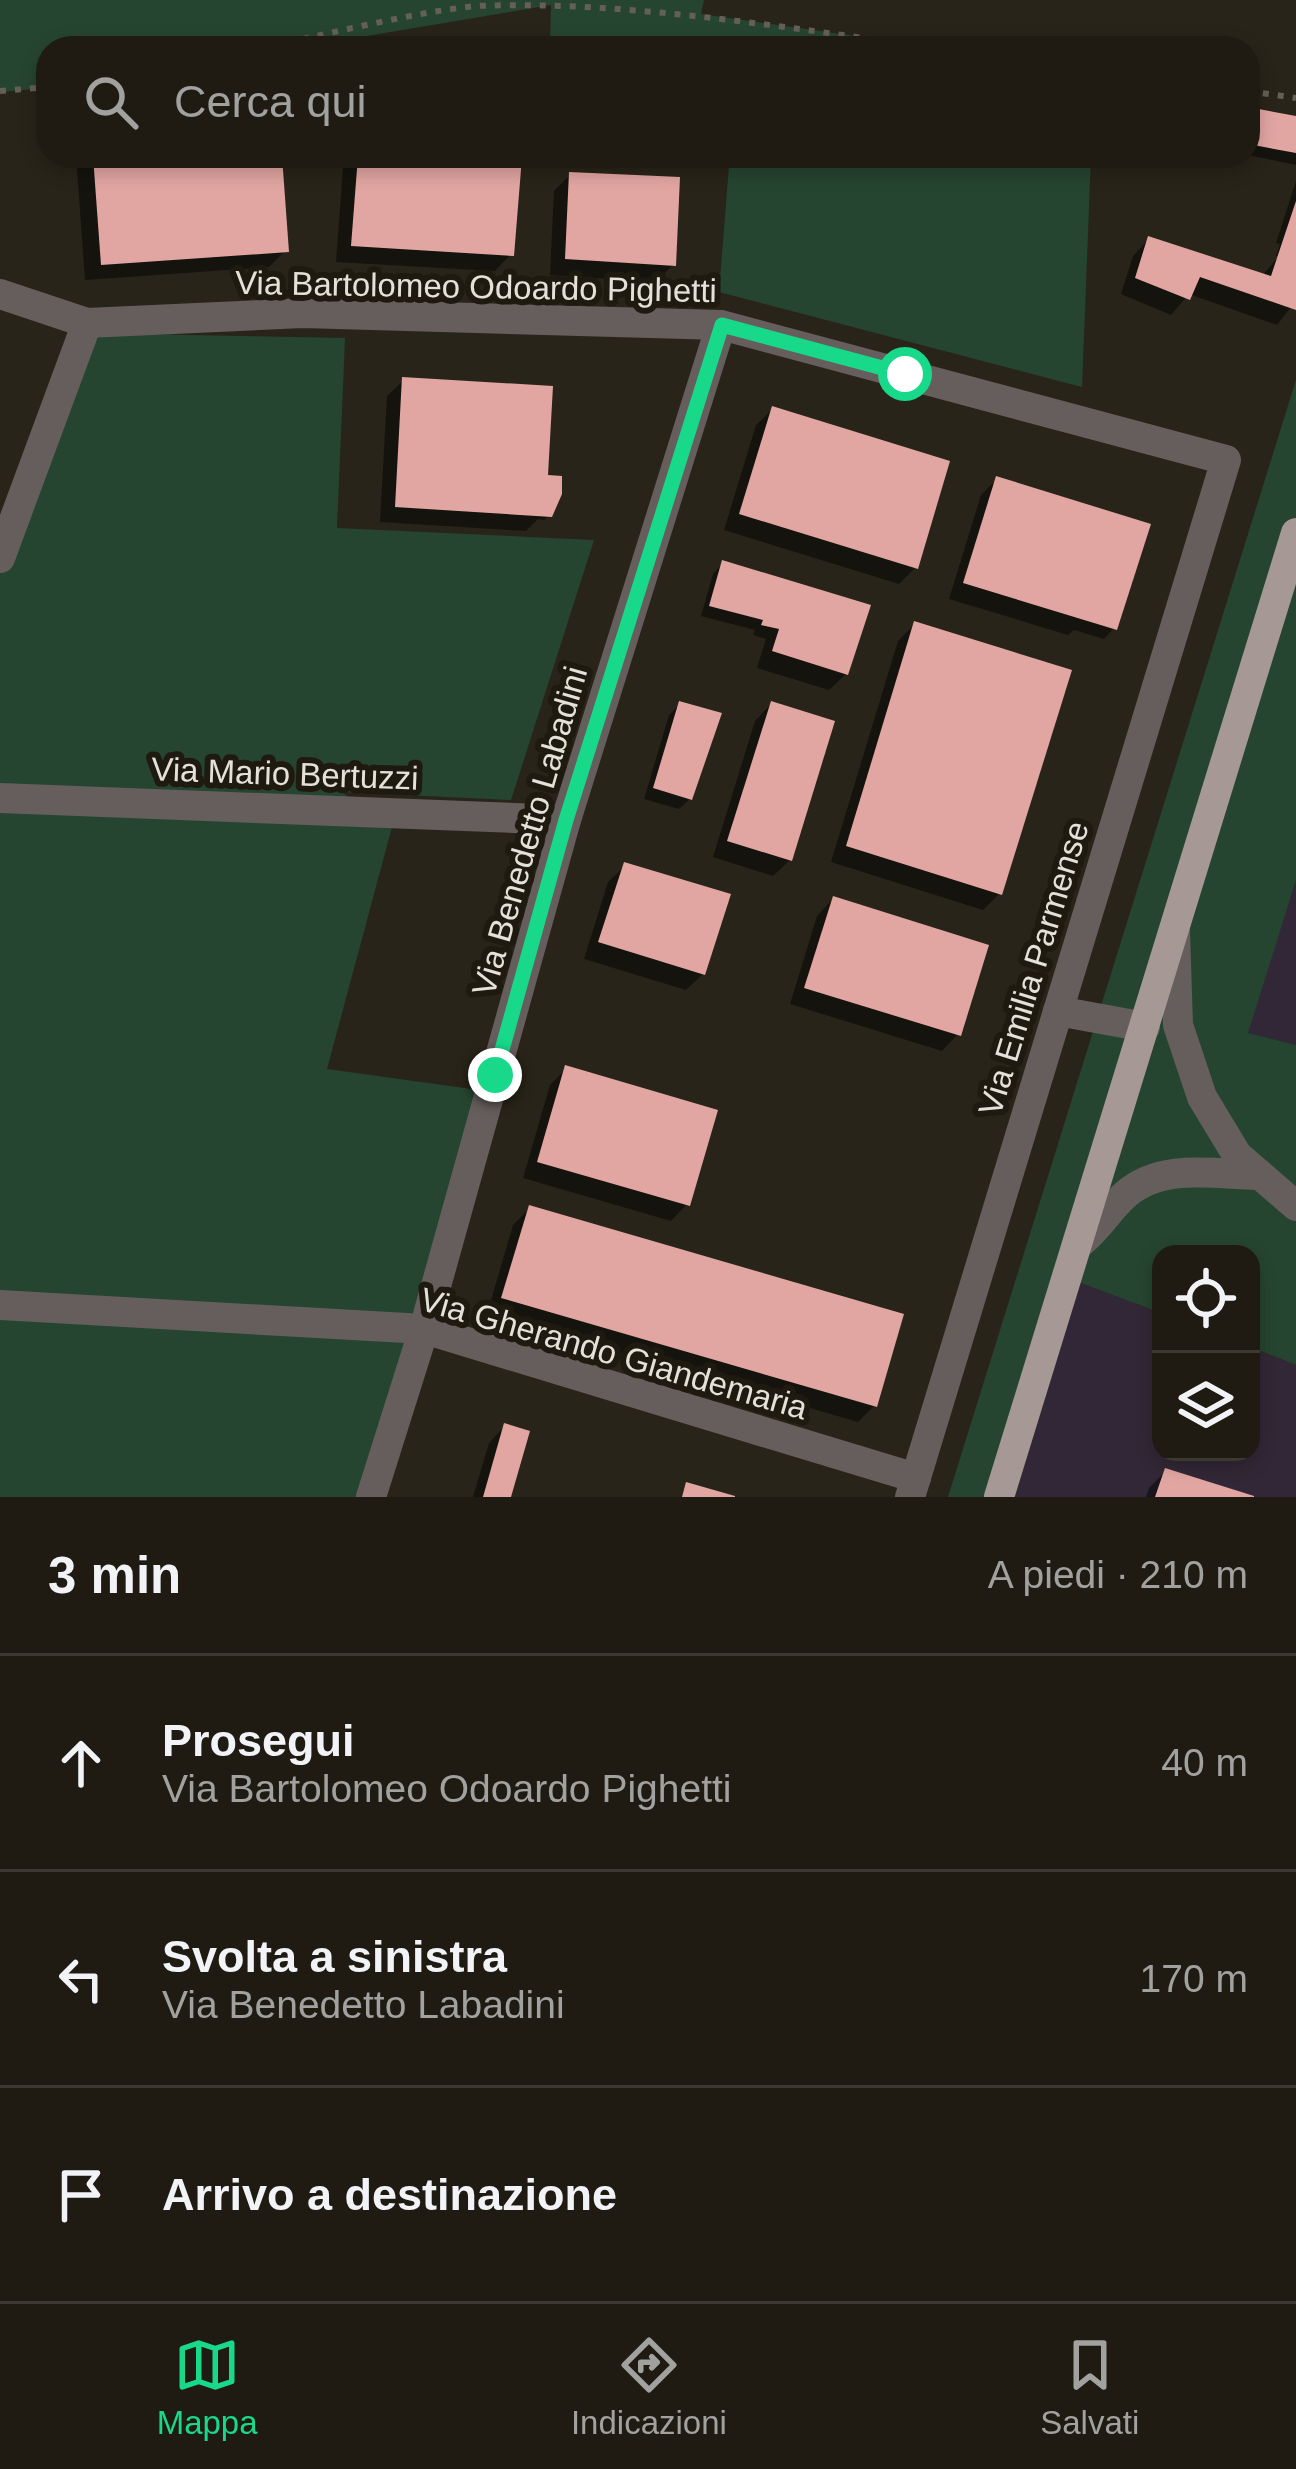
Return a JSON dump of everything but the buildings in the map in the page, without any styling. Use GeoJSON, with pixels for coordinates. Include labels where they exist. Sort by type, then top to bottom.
{"type":"FeatureCollection","features":[{"type":"Feature","properties":{"kind":"main road"},"geometry":{"type":"LineString","coordinates":[[999,1497],[1296,533]]}},
{"type":"Feature","properties":{"kind":"street","name":"Via Bartolomeo Odoardo Pighetti"},"geometry":{"type":"LineString","coordinates":[[0,294],[87,323],[303,313],[722,325],[1226,460]]}},
{"type":"Feature","properties":{"kind":"street"},"geometry":{"type":"LineString","coordinates":[[0,558],[87,323]]}},
{"type":"Feature","properties":{"kind":"street","name":"Via Benedetto Labadini"},"geometry":{"type":"LineString","coordinates":[[371,1497],[424,1329],[566,820],[722,325]]}},
{"type":"Feature","properties":{"kind":"street","name":"Via Emilia Parmense"},"geometry":{"type":"LineString","coordinates":[[913,1487],[1226,460]]}},
{"type":"Feature","properties":{"kind":"street","name":"Via Mario Bertuzzi"},"geometry":{"type":"LineString","coordinates":[[0,798],[566,820]]}},
{"type":"Feature","properties":{"kind":"street"},"geometry":{"type":"LineString","coordinates":[[1175,931],[1178,1025],[1202,1097],[1224,1137],[1257,1174],[1296,1206]]}},
{"type":"Feature","properties":{"kind":"street"},"geometry":{"type":"LineString","coordinates":[[1058,1011],[1145,1027]]}},
{"type":"Feature","properties":{"kind":"street"},"geometry":{"type":"LineString","coordinates":[[1077,1245],[1130,1190],[1158,1177],[1190,1172],[1257,1174]]}},
{"type":"Feature","properties":{"kind":"street","name":"Via Gherando Giandemaria"},"geometry":{"type":"LineString","coordinates":[[0,1305],[424,1329],[913,1487]]}},
{"type":"Feature","properties":{"kind":"path"},"geometry":{"type":"LineString","coordinates":[[321,36],[475,6],[557,6],[656,10],[846,36]]}},
{"type":"Feature","properties":{"kind":"path"},"geometry":{"type":"LineString","coordinates":[[0,91],[36,88]]}},
{"type":"Feature","properties":{"kind":"path"},"geometry":{"type":"LineString","coordinates":[[1260,93],[1296,98]]}},
{"type":"Feature","properties":{"kind":"shaded area"},"geometry":{"type":"Polygon","coordinates":[[[1296,880],[1296,1045],[1247,1033],[1296,880]]]}},
{"type":"Feature","properties":{"kind":"shaded area"},"geometry":{"type":"Polygon","coordinates":[[[1065,1277],[1152,1310],[1152,1461],[1260,1461],[1260,1351],[1296,1365],[1296,1497],[996,1497],[1065,1277]]]}},
{"type":"Feature","properties":{"kind":"green space"},"geometry":{"type":"Polygon","coordinates":[[[0,0],[704,0],[701,14],[856,36],[550,36],[551,5],[366,36],[36,36],[36,89],[0,92],[0,0]]]}},
{"type":"Feature","properties":{"kind":"green space"},"geometry":{"type":"Polygon","coordinates":[[[729,168],[1091,168],[1082,387],[719,292],[729,168]]]}},
{"type":"Feature","properties":{"kind":"green space"},"geometry":{"type":"Polygon","coordinates":[[[78,333],[345,338],[337,528],[594,540],[511,800],[342,792],[392,827],[327,1069],[493,1092],[369,1497],[0,1497],[0,560],[78,333]]]}},
{"type":"Feature","properties":{"kind":"green space"},"geometry":{"type":"Polygon","coordinates":[[[1296,380],[1296,880],[1248,1033],[1296,1045],[1296,1365],[1260,1351],[1260,1245],[1152,1245],[1152,1310],[1065,1277],[996,1497],[948,1497],[1296,380]]]}},
{"type":"Feature","properties":{"kind":"route"},"geometry":{"type":"LineString","coordinates":[[495,1075],[566,820],[722,325],[905,374]]}}]}
